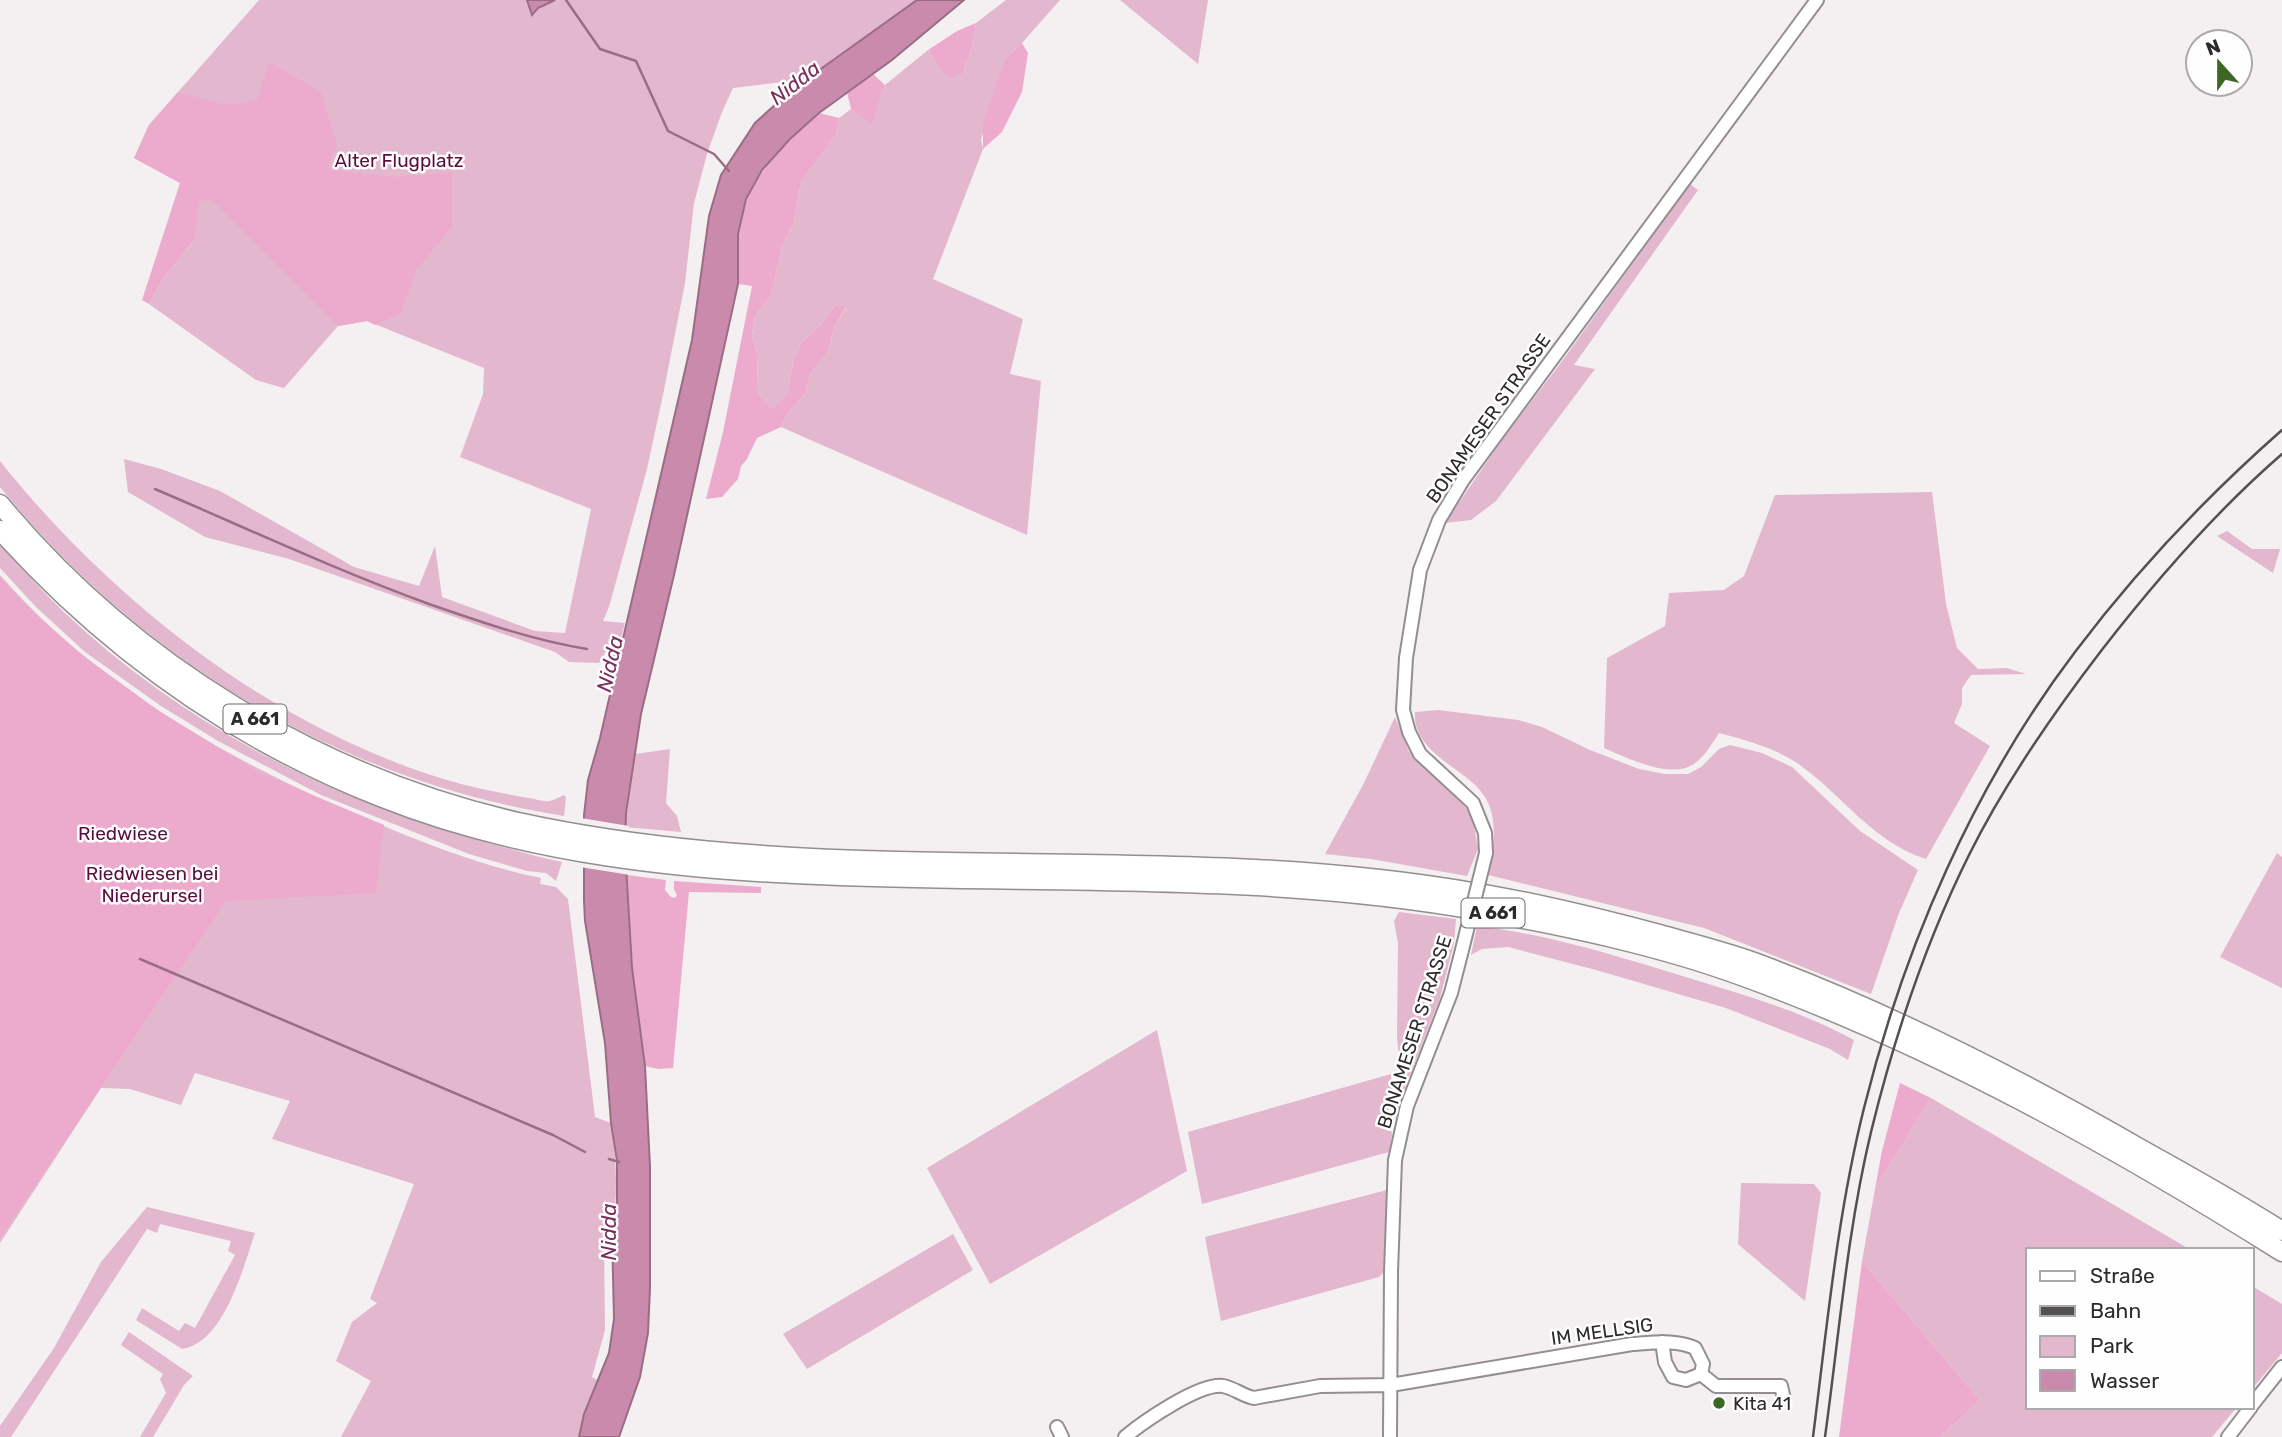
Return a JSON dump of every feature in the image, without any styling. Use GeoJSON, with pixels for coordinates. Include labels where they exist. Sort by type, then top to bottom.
{"type":"FeatureCollection","features":[{"type":"Feature","properties":{"kind":"highway","name":"A 661"},"geometry":{"type":"LineString","coordinates":[[0,504],[76,585],[140,641],[195,681],[258,721],[328,757],[400,786],[568,840]]}},
{"type":"Feature","properties":{"kind":"highway","name":"A 661"},"geometry":{"type":"LineString","coordinates":[[0,530],[64,597],[129,653],[174,687],[249,734],[321,772],[391,802],[488,831],[568,840],[752,871],[836,876],[1149,881],[1267,886],[1374,895],[1568,929],[1744,977],[1935,1058],[2109,1150],[2282,1252]]}},
{"type":"Feature","properties":{"kind":"highway","name":"A 661"},"geometry":{"type":"LineString","coordinates":[[632,851],[695,849],[841,859],[1158,864],[1272,869],[1439,886],[1585,916],[1749,960],[1925,1034],[2086,1118],[2282,1231]]}},
{"type":"Feature","properties":{"kind":"street","name":"BONAMESER STRASSE"},"geometry":{"type":"LineString","coordinates":[[1390,1437],[1393,1191],[1398,1142],[1413,1090],[1451,993],[1486,853],[1485,833],[1473,803],[1424,759],[1414,744],[1404,718],[1404,682],[1413,602],[1420,570],[1449,500],[1817,0]]}},
{"type":"Feature","properties":{"kind":"street","name":"IM MELLSIG"},"geometry":{"type":"LineString","coordinates":[[1125,1437],[1162,1410],[1215,1386],[1225,1386],[1245,1397],[1254,1398],[1320,1386],[1391,1385],[1592,1350],[1662,1342],[1695,1348],[1703,1364],[1701,1374]]}},
{"type":"Feature","properties":{"kind":"street"},"geometry":{"type":"LineString","coordinates":[[1662,1342],[1665,1362],[1673,1377],[1686,1380],[1701,1374],[1716,1386],[1781,1386],[1784,1399]]}},
{"type":"Feature","properties":{"kind":"street"},"geometry":{"type":"LineString","coordinates":[[2254,1402],[2282,1367]]}},
{"type":"Feature","properties":{"kind":"street"},"geometry":{"type":"LineString","coordinates":[[2228,1437],[2249,1409]]}},
{"type":"Feature","properties":{"kind":"green space","name":"Alter Flugplatz"},"geometry":{"type":"Polygon","coordinates":[[[259,0],[917,0],[806,79],[733,88],[707,154],[694,203],[685,283],[647,469],[603,621],[625,623],[619,646],[606,651],[599,663],[569,662],[555,652],[289,559],[205,537],[128,492],[124,459],[161,469],[220,491],[354,567],[419,586],[435,546],[442,597],[535,631],[565,633],[591,509],[460,457],[483,394],[484,368],[367,321],[338,326],[284,388],[256,380],[149,304],[163,279],[195,239],[180,183],[134,158],[149,125],[259,0]]]}},
{"type":"Feature","properties":{"kind":"green space"},"geometry":{"type":"Polygon","coordinates":[[[1006,0],[1060,0],[1006,57],[981,140],[983,149],[933,279],[1023,319],[1010,374],[1041,381],[1027,535],[781,427],[786,416],[805,394],[811,372],[827,354],[835,326],[846,308],[836,304],[821,325],[801,342],[793,362],[787,393],[773,411],[759,395],[758,357],[752,335],[755,316],[771,296],[782,247],[794,221],[801,182],[836,135],[839,118],[851,109],[872,123],[885,85],[928,50],[940,69],[963,73],[976,23],[1006,0]]]}},
{"type":"Feature","properties":{"kind":"green space"},"geometry":{"type":"Polygon","coordinates":[[[1120,0],[1208,0],[1198,64],[1120,0]]]}},
{"type":"Feature","properties":{"kind":"green space"},"geometry":{"type":"Polygon","coordinates":[[[976,23],[963,73],[951,78],[940,69],[928,50],[957,31],[976,23]]]}},
{"type":"Feature","properties":{"kind":"green space"},"geometry":{"type":"Polygon","coordinates":[[[1022,43],[1028,53],[1022,92],[1002,132],[983,149],[983,123],[1006,57],[1022,43]]]}},
{"type":"Feature","properties":{"kind":"green space"},"geometry":{"type":"Polygon","coordinates":[[[269,62],[321,92],[337,144],[328,170],[394,177],[452,172],[452,227],[417,269],[401,313],[375,325],[367,321],[338,326],[212,200],[199,201],[195,239],[163,279],[149,304],[142,300],[180,183],[134,158],[149,125],[178,92],[226,105],[257,100],[269,62]]]}},
{"type":"Feature","properties":{"kind":"green space"},"geometry":{"type":"Polygon","coordinates":[[[873,74],[885,85],[872,124],[851,109],[847,92],[873,74]]]}},
{"type":"Feature","properties":{"kind":"green space"},"geometry":{"type":"Polygon","coordinates":[[[819,113],[839,118],[836,135],[801,182],[794,221],[782,247],[771,296],[755,316],[752,335],[758,357],[759,395],[773,410],[787,393],[793,362],[801,342],[821,325],[836,304],[846,307],[835,326],[827,354],[811,372],[805,394],[786,416],[781,427],[757,438],[741,466],[738,479],[722,497],[706,499],[723,432],[752,286],[738,284],[737,242],[741,217],[747,199],[766,167],[819,113]]]}},
{"type":"Feature","properties":{"kind":"green space"},"geometry":{"type":"Polygon","coordinates":[[[1690,184],[1698,190],[1574,365],[1595,369],[1496,501],[1471,520],[1445,523],[1506,434],[1690,184]]]}},
{"type":"Feature","properties":{"kind":"green space"},"geometry":{"type":"Polygon","coordinates":[[[0,461],[45,514],[95,565],[149,614],[206,658],[267,698],[330,733],[395,762],[461,784],[545,801],[552,801],[564,795],[564,816],[482,799],[402,774],[325,743],[252,704],[182,659],[117,607],[56,550],[0,487],[0,461]]]}},
{"type":"Feature","properties":{"kind":"green space"},"geometry":{"type":"Polygon","coordinates":[[[1932,492],[1946,604],[1957,648],[1978,669],[2007,668],[2026,674],[1971,675],[1962,688],[1962,704],[1954,723],[1990,746],[1926,859],[1890,842],[1800,765],[1761,746],[1719,733],[1699,760],[1690,766],[1670,770],[1646,765],[1604,748],[1607,658],[1665,626],[1669,593],[1724,590],[1744,576],[1775,495],[1932,492]]]}},
{"type":"Feature","properties":{"kind":"green space"},"geometry":{"type":"Polygon","coordinates":[[[2227,531],[2252,549],[2280,549],[2273,573],[2217,536],[2227,531]]]}},
{"type":"Feature","properties":{"kind":"green space"},"geometry":{"type":"Polygon","coordinates":[[[0,545],[57,606],[113,655],[162,693],[214,727],[324,785],[382,808],[440,829],[562,862],[556,881],[546,873],[527,871],[469,854],[321,795],[218,741],[161,706],[85,652],[36,607],[0,568],[0,545]]]}},
{"type":"Feature","properties":{"kind":"green space","name":"Riedwiesen bei Niederursel"},"geometry":{"type":"Polygon","coordinates":[[[0,575],[39,616],[81,654],[175,721],[225,750],[327,802],[399,832],[479,862],[541,878],[540,884],[556,887],[568,899],[595,1117],[611,1123],[616,1178],[612,1233],[604,1239],[605,1330],[592,1377],[597,1380],[584,1414],[579,1437],[341,1437],[371,1381],[336,1361],[352,1322],[377,1303],[370,1299],[414,1184],[272,1139],[290,1101],[195,1073],[181,1105],[130,1089],[101,1088],[0,1243],[0,575]]]}},
{"type":"Feature","properties":{"kind":"green space","name":"Riedwiese"},"geometry":{"type":"Polygon","coordinates":[[[0,577],[32,611],[82,655],[159,711],[258,772],[384,825],[376,893],[226,901],[0,1238],[0,577]]]}},
{"type":"Feature","properties":{"kind":"green space"},"geometry":{"type":"Polygon","coordinates":[[[1438,710],[1518,720],[1542,727],[1639,769],[1665,774],[1688,774],[1701,767],[1719,749],[1730,745],[1762,753],[1792,767],[1860,831],[1918,870],[1899,913],[1871,994],[1704,928],[1488,875],[1494,834],[1488,803],[1475,785],[1430,749],[1416,726],[1415,712],[1438,710]]]}},
{"type":"Feature","properties":{"kind":"green space"},"geometry":{"type":"Polygon","coordinates":[[[1395,717],[1409,751],[1429,772],[1456,791],[1473,820],[1478,849],[1467,876],[1371,859],[1325,854],[1364,783],[1395,717]]]}},
{"type":"Feature","properties":{"kind":"green space"},"geometry":{"type":"Polygon","coordinates":[[[670,749],[666,803],[677,816],[681,832],[625,827],[635,754],[670,749]]]}},
{"type":"Feature","properties":{"kind":"green space"},"geometry":{"type":"Polygon","coordinates":[[[2277,853],[2282,857],[2282,988],[2220,957],[2277,853]]]}},
{"type":"Feature","properties":{"kind":"green space"},"geometry":{"type":"Polygon","coordinates":[[[627,875],[666,880],[665,890],[675,898],[677,895],[674,881],[761,887],[761,893],[689,892],[673,1068],[645,1066],[632,968],[627,875]]]}},
{"type":"Feature","properties":{"kind":"green space"},"geometry":{"type":"Polygon","coordinates":[[[1399,912],[1456,919],[1454,943],[1440,998],[1402,1095],[1397,1036],[1398,944],[1394,921],[1399,912]]]}},
{"type":"Feature","properties":{"kind":"green space"},"geometry":{"type":"Polygon","coordinates":[[[1477,926],[1579,946],[1768,1003],[1854,1040],[1848,1060],[1830,1049],[1726,1008],[1596,970],[1508,947],[1482,949],[1471,955],[1477,926]]]}},
{"type":"Feature","properties":{"kind":"green space"},"geometry":{"type":"Polygon","coordinates":[[[1157,1030],[1187,1171],[990,1284],[927,1168],[1157,1030]]]}},
{"type":"Feature","properties":{"kind":"green space"},"geometry":{"type":"Polygon","coordinates":[[[1391,1074],[1392,1094],[1388,1113],[1392,1135],[1389,1152],[1202,1204],[1188,1132],[1391,1074]]]}},
{"type":"Feature","properties":{"kind":"green space"},"geometry":{"type":"Polygon","coordinates":[[[1900,1083],[1931,1098],[1875,1189],[1882,1151],[1900,1083]]]}},
{"type":"Feature","properties":{"kind":"green space"},"geometry":{"type":"Polygon","coordinates":[[[1931,1098],[2188,1248],[2026,1248],[2026,1409],[2235,1409],[2212,1437],[1940,1437],[1980,1400],[1862,1261],[1875,1189],[1931,1098]]]}},
{"type":"Feature","properties":{"kind":"green space"},"geometry":{"type":"Polygon","coordinates":[[[1741,1183],[1814,1184],[1821,1193],[1805,1301],[1738,1244],[1741,1183]]]}},
{"type":"Feature","properties":{"kind":"green space"},"geometry":{"type":"Polygon","coordinates":[[[1387,1190],[1387,1269],[1379,1277],[1221,1321],[1205,1237],[1387,1190]]]}},
{"type":"Feature","properties":{"kind":"green space"},"geometry":{"type":"Polygon","coordinates":[[[147,1207],[255,1233],[238,1284],[220,1319],[197,1344],[182,1349],[136,1320],[142,1308],[179,1331],[185,1323],[195,1328],[235,1255],[228,1251],[231,1241],[160,1224],[157,1233],[147,1229],[11,1437],[0,1437],[0,1426],[54,1348],[101,1262],[147,1207]]]}},
{"type":"Feature","properties":{"kind":"green space"},"geometry":{"type":"Polygon","coordinates":[[[953,1234],[973,1270],[807,1369],[783,1334],[953,1234]]]}},
{"type":"Feature","properties":{"kind":"green space"},"geometry":{"type":"Polygon","coordinates":[[[1862,1261],[1980,1400],[1940,1437],[1839,1437],[1862,1261]]]}},
{"type":"Feature","properties":{"kind":"green space"},"geometry":{"type":"Polygon","coordinates":[[[2254,1287],[2282,1304],[2282,1353],[2254,1387],[2254,1287]]]}},
{"type":"Feature","properties":{"kind":"green space"},"geometry":{"type":"Polygon","coordinates":[[[129,1332],[193,1376],[184,1385],[153,1437],[140,1437],[166,1393],[160,1379],[163,1374],[121,1345],[129,1332]]]}},
{"type":"Feature","properties":{"kind":"water"},"geometry":{"type":"Polygon","coordinates":[[[527,0],[555,0],[538,8],[532,15],[527,0]]]}},
{"type":"Feature","properties":{"kind":"water"},"geometry":{"type":"Polygon","coordinates":[[[917,0],[964,0],[892,60],[819,113],[790,139],[762,170],[746,199],[738,234],[738,284],[641,714],[626,813],[625,848],[632,968],[645,1066],[650,1167],[648,1333],[640,1377],[619,1437],[579,1437],[584,1414],[609,1353],[614,1319],[612,1233],[617,1202],[617,1161],[611,1123],[605,1043],[585,921],[584,815],[588,780],[692,340],[709,216],[721,175],[755,123],[790,91],[917,0]]]}},
{"type":"Feature","properties":{"kind":"pier"},"geometry":{"type":"Polygon","coordinates":[[[581,818],[629,826],[630,875],[580,867],[581,818]]]}},
{"type":"Feature","properties":{"kind":"waterway"},"geometry":{"type":"LineString","coordinates":[[566,0],[600,49],[636,61],[668,131],[714,154],[729,171]]}},
{"type":"Feature","properties":{"kind":"waterway"},"geometry":{"type":"LineString","coordinates":[[155,489],[325,563],[429,604],[527,636],[587,649]]}},
{"type":"Feature","properties":{"kind":"waterway","name":"Nidda"},"geometry":{"type":"LineString","coordinates":[[610,655],[620,658]]}},
{"type":"Feature","properties":{"kind":"waterway"},"geometry":{"type":"LineString","coordinates":[[140,959],[553,1135],[585,1152]]}},
{"type":"Feature","properties":{"kind":"waterway"},"geometry":{"type":"LineString","coordinates":[[609,1159],[619,1162]]}},
{"type":"Feature","properties":{"kind":"railway"},"geometry":{"type":"LineString","coordinates":[[1813,1437],[1840,1231],[1864,1108],[1880,1048],[1922,928],[1974,812],[2039,703],[2122,593],[2226,482],[2282,430]]}},
{"type":"Feature","properties":{"kind":"railway"},"geometry":{"type":"LineString","coordinates":[[1825,1437],[1850,1246],[1871,1132],[1913,990],[1954,886],[2014,774],[2101,651],[2187,548],[2282,454]]}},
{"type":"Feature","properties":{"kind":"place","name":"Kita 41"},"geometry":{"type":"Point","coordinates":[1719,1403]}}]}
